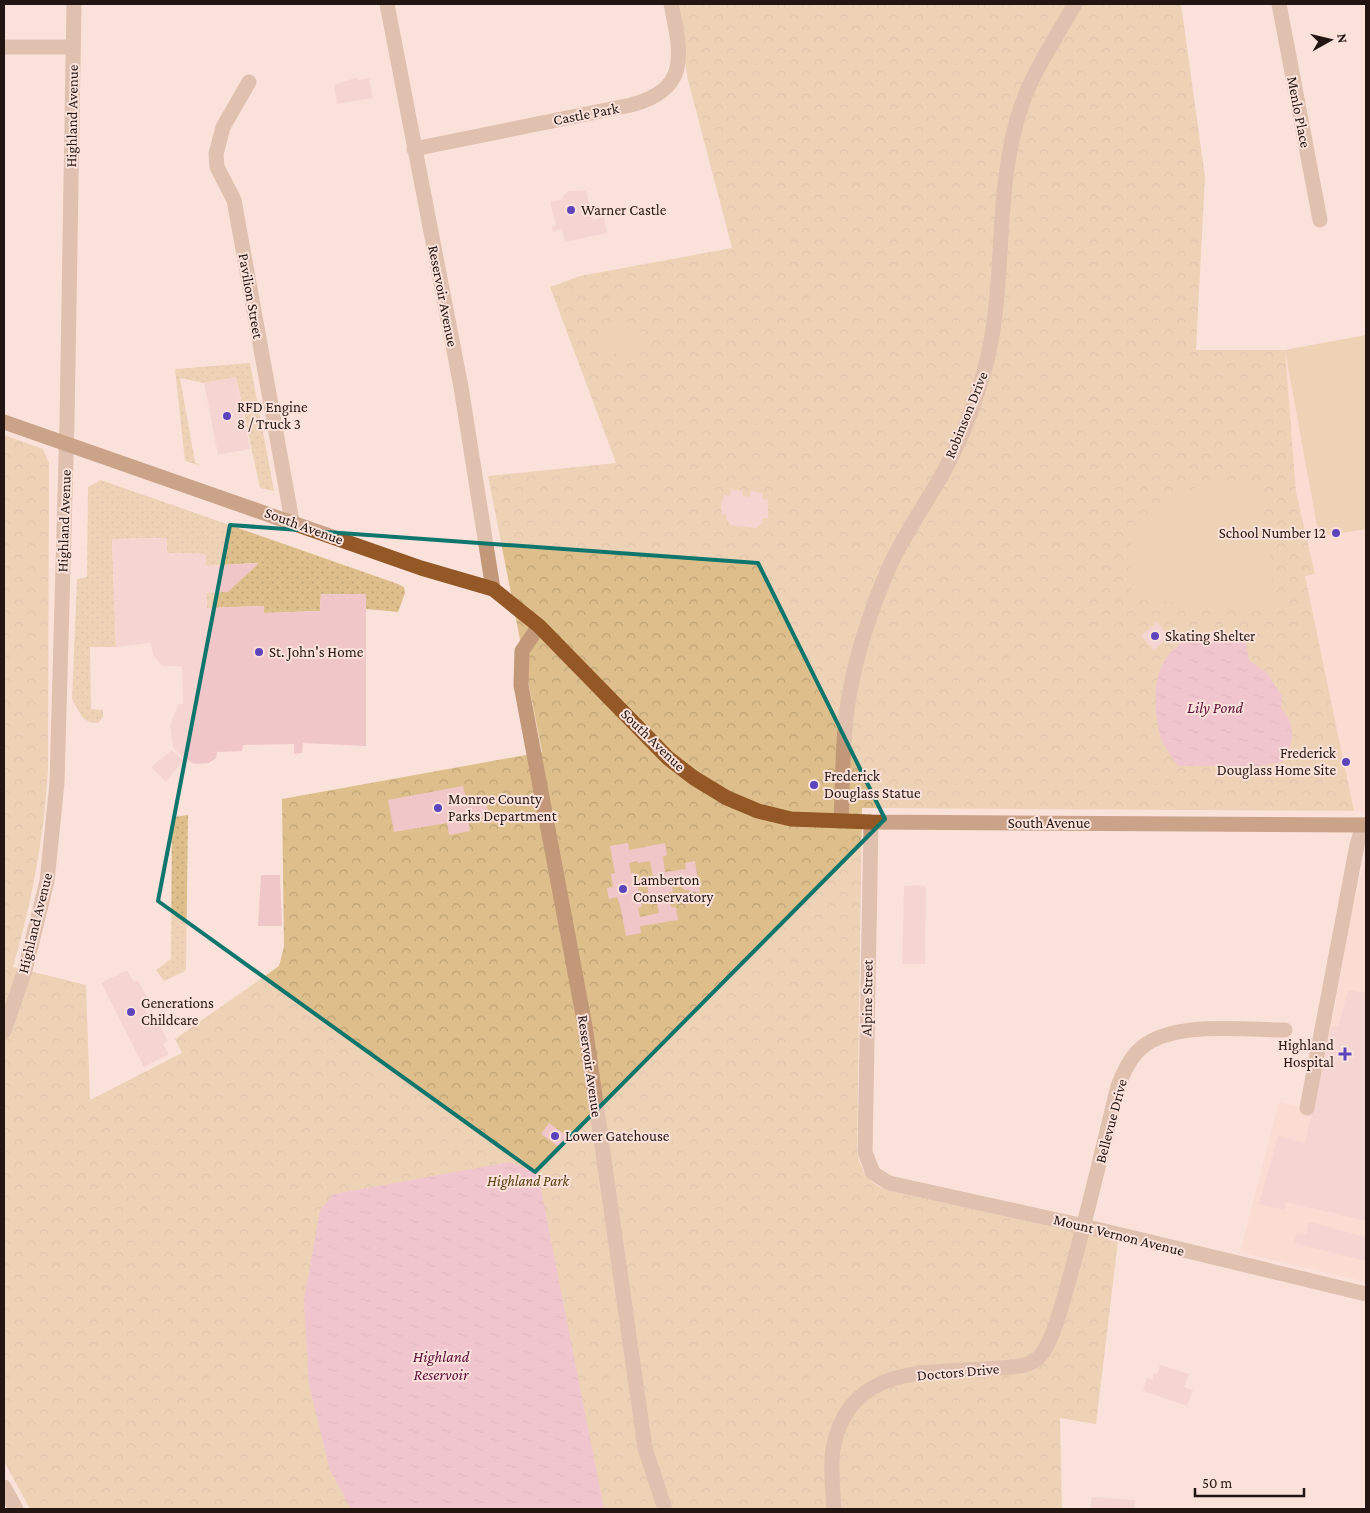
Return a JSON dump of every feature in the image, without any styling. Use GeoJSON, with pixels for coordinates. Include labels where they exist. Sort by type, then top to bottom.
{"type":"FeatureCollection","features":[{"type":"Feature","properties":{"kind":"main road","name":"South Avenue"},"geometry":{"type":"LineString","coordinates":[[4,422],[67,442],[422,568],[493,589],[539,626],[668,758],[694,778],[727,798],[758,811],[791,819],[870,822],[1365,825]]}},
{"type":"Feature","properties":{"kind":"street","name":"Highland Avenue"},"geometry":{"type":"LineString","coordinates":[[4,1031],[25,970],[47,881],[58,783],[67,442],[74,4]]}},
{"type":"Feature","properties":{"kind":"street","name":"Reservoir Avenue"},"geometry":{"type":"LineString","coordinates":[[387,4],[462,387],[493,589]]}},
{"type":"Feature","properties":{"kind":"street","name":"Castle Park"},"geometry":{"type":"LineString","coordinates":[[414,149],[631,105],[647,101],[659,95],[677,73],[680,60],[671,4]]}},
{"type":"Feature","properties":{"kind":"street","name":"Robinson Drive"},"geometry":{"type":"LineString","coordinates":[[841,821],[849,692],[866,627],[892,562],[943,472],[980,385],[993,338],[999,297],[1004,186],[1013,136],[1034,74],[1075,4]]}},
{"type":"Feature","properties":{"kind":"street","name":"Menlo Place"},"geometry":{"type":"LineString","coordinates":[[1279,4],[1320,220]]}},
{"type":"Feature","properties":{"kind":"street"},"geometry":{"type":"LineString","coordinates":[[4,47],[73,47]]}},
{"type":"Feature","properties":{"kind":"street","name":"Pavilion Street"},"geometry":{"type":"LineString","coordinates":[[249,82],[218,140],[217,167],[234,200],[292,521]]}},
{"type":"Feature","properties":{"kind":"street","name":"Reservoir Avenue"},"geometry":{"type":"LineString","coordinates":[[539,626],[522,651],[521,685],[584,1026],[645,1448],[665,1509]]}},
{"type":"Feature","properties":{"kind":"street","name":"Alpine Street"},"geometry":{"type":"LineString","coordinates":[[870,822],[865,1152],[873,1173]]}},
{"type":"Feature","properties":{"kind":"street"},"geometry":{"type":"LineString","coordinates":[[1307,1108],[1357,845],[1365,825]]}},
{"type":"Feature","properties":{"kind":"street","name":"Bellevue Drive"},"geometry":{"type":"LineString","coordinates":[[1084,1226],[1118,1086],[1126,1066],[1138,1051],[1155,1039],[1174,1032],[1196,1029],[1285,1030]]}},
{"type":"Feature","properties":{"kind":"street","name":"Mount Vernon Avenue"},"geometry":{"type":"LineString","coordinates":[[873,1173],[889,1183],[1084,1226],[1366,1294]]}},
{"type":"Feature","properties":{"kind":"street","name":"Doctors Drive"},"geometry":{"type":"LineString","coordinates":[[834,1509],[833,1449],[843,1418],[858,1399],[872,1386],[899,1377],[937,1372],[1023,1366],[1041,1356],[1062,1305],[1084,1226]]}},
{"type":"Feature","properties":{"kind":"street"},"geometry":{"type":"LineString","coordinates":[[4,1487],[16,1509]]}},
{"type":"Feature","properties":{"kind":"highlighted area"},"geometry":{"type":"Polygon","coordinates":[[[230,525],[758,563],[885,819],[535,1172],[158,901],[230,525]]]}},
{"type":"Feature","properties":{"kind":"shaded area","name":"School Number 12"},"geometry":{"type":"Polygon","coordinates":[[[1366,335],[1366,811],[1354,811],[1305,576],[1315,573],[1296,492],[1285,350],[1366,335]]]}},
{"type":"Feature","properties":{"kind":"shaded area","name":"Highland Hospital"},"geometry":{"type":"Polygon","coordinates":[[[1366,856],[1366,1282],[1240,1252],[1279,1102],[1311,1109],[1335,1006],[1349,922],[1366,856]]]}},
{"type":"Feature","properties":{"kind":"green space","name":"Highland Park"},"geometry":{"type":"Polygon","coordinates":[[[675,4],[1181,4],[1205,177],[1196,350],[1285,350],[1296,492],[1315,574],[1305,576],[1354,811],[862,808],[857,1153],[861,1166],[870,1180],[887,1190],[1118,1241],[1096,1424],[1060,1418],[1062,1509],[30,1509],[4,1461],[4,435],[43,449],[49,463],[48,770],[44,820],[36,869],[13,967],[86,985],[90,1100],[182,1053],[175,1039],[279,966],[284,947],[282,799],[542,752],[488,476],[616,463],[550,287],[580,276],[732,248],[688,80],[675,4]]]}},
{"type":"Feature","properties":{"kind":"green space"},"geometry":{"type":"Polygon","coordinates":[[[621,317],[644,335],[625,360],[602,344],[621,317]]]}},
{"type":"Feature","properties":{"kind":"green space"},"geometry":{"type":"Polygon","coordinates":[[[1366,335],[1366,529],[1319,537],[1285,350],[1366,335]]]}},
{"type":"Feature","properties":{"kind":"green space"},"geometry":{"type":"Polygon","coordinates":[[[250,363],[274,491],[260,488],[236,377],[204,383],[180,378],[195,462],[201,466],[185,461],[175,369],[250,363]]]}},
{"type":"Feature","properties":{"kind":"green space"},"geometry":{"type":"Polygon","coordinates":[[[101,480],[398,584],[404,587],[405,593],[398,612],[366,609],[366,594],[321,594],[320,611],[264,613],[263,606],[207,608],[206,593],[258,563],[206,566],[206,554],[167,553],[167,538],[112,539],[116,647],[90,647],[91,709],[103,710],[103,717],[98,723],[89,722],[82,717],[72,699],[77,579],[87,577],[88,487],[101,480]]]}},
{"type":"Feature","properties":{"kind":"green space"},"geometry":{"type":"Polygon","coordinates":[[[1207,483],[1259,483],[1275,602],[1266,612],[1132,598],[1131,541],[1161,501],[1207,483]]]}},
{"type":"Feature","properties":{"kind":"green space"},"geometry":{"type":"Polygon","coordinates":[[[188,815],[186,968],[185,971],[164,981],[156,970],[171,959],[172,817],[188,815]]]}},
{"type":"Feature","properties":{"kind":"water","name":"Lily Pond"},"geometry":{"type":"Polygon","coordinates":[[[1214,632],[1246,642],[1249,660],[1267,673],[1282,696],[1281,708],[1290,722],[1292,735],[1289,748],[1282,762],[1258,766],[1178,766],[1163,743],[1160,735],[1155,699],[1161,668],[1169,655],[1180,644],[1195,636],[1214,632]]]}},
{"type":"Feature","properties":{"kind":"water","name":"Highland Reservoir"},"geometry":{"type":"Polygon","coordinates":[[[510,1162],[538,1174],[604,1509],[351,1509],[330,1470],[309,1385],[304,1300],[320,1210],[334,1194],[510,1162]]]}},
{"type":"Feature","properties":{"kind":"building"},"geometry":{"type":"Polygon","coordinates":[[[358,77],[358,80],[369,78],[373,98],[337,104],[334,85],[358,77]]]}},
{"type":"Feature","properties":{"kind":"building","name":"Warner Castle"},"geometry":{"type":"Polygon","coordinates":[[[586,190],[593,220],[604,217],[607,233],[565,242],[562,229],[553,232],[552,227],[556,225],[550,202],[563,199],[563,196],[568,191],[586,190]]]}},
{"type":"Feature","properties":{"kind":"building","name":"RFD Engine 8 / Truck 3"},"geometry":{"type":"Polygon","coordinates":[[[236,377],[250,449],[218,455],[204,383],[236,377]]]}},
{"type":"Feature","properties":{"kind":"building"},"geometry":{"type":"Polygon","coordinates":[[[731,489],[743,491],[743,496],[750,497],[751,491],[763,493],[763,499],[768,500],[768,519],[762,518],[762,523],[756,528],[731,525],[726,519],[727,515],[722,514],[721,505],[724,495],[730,496],[731,489]]]}},
{"type":"Feature","properties":{"kind":"building","name":"St. John's Home"},"geometry":{"type":"Polygon","coordinates":[[[167,538],[167,553],[206,554],[206,566],[259,563],[228,592],[206,593],[207,608],[264,606],[264,613],[320,611],[321,594],[366,594],[366,746],[303,743],[302,753],[294,754],[294,744],[243,745],[242,751],[217,752],[216,758],[209,763],[194,764],[179,754],[173,747],[170,725],[178,705],[183,703],[182,666],[165,666],[160,664],[153,655],[151,643],[116,647],[112,539],[167,538]]]}},
{"type":"Feature","properties":{"kind":"building","name":"Skating Shelter"},"geometry":{"type":"Polygon","coordinates":[[[1157,622],[1169,636],[1154,650],[1141,636],[1157,622]]]}},
{"type":"Feature","properties":{"kind":"building"},"geometry":{"type":"Polygon","coordinates":[[[172,750],[183,761],[166,782],[151,767],[172,750]]]}},
{"type":"Feature","properties":{"kind":"building","name":"Monroe County Parks Department"},"geometry":{"type":"Polygon","coordinates":[[[463,786],[466,799],[485,796],[489,816],[468,819],[470,831],[449,835],[447,823],[394,832],[388,800],[463,786]]]}},
{"type":"Feature","properties":{"kind":"building","name":"Lamberton Conservatory"},"geometry":{"type":"Polygon","coordinates":[[[628,843],[629,850],[665,843],[667,855],[663,857],[665,872],[686,869],[685,863],[695,861],[700,893],[685,890],[675,882],[671,883],[673,892],[668,893],[671,907],[676,908],[678,920],[640,926],[641,933],[626,936],[617,897],[609,899],[607,888],[613,887],[611,874],[615,873],[610,846],[628,843]],[[638,861],[629,863],[631,873],[635,873],[642,907],[638,908],[640,917],[659,913],[656,897],[649,898],[646,878],[653,877],[650,861],[638,863],[638,861]]]}},
{"type":"Feature","properties":{"kind":"building"},"geometry":{"type":"Polygon","coordinates":[[[261,875],[280,875],[282,926],[258,926],[261,875]]]}},
{"type":"Feature","properties":{"kind":"building"},"geometry":{"type":"Polygon","coordinates":[[[918,885],[926,887],[925,964],[902,964],[904,886],[918,885]]]}},
{"type":"Feature","properties":{"kind":"building","name":"Generations Childcare"},"geometry":{"type":"Polygon","coordinates":[[[127,970],[134,982],[138,980],[147,997],[141,1000],[154,1026],[159,1023],[168,1041],[163,1044],[169,1054],[144,1067],[101,983],[127,970]]]}},
{"type":"Feature","properties":{"kind":"building","name":"Highland Hospital"},"geometry":{"type":"Polygon","coordinates":[[[1348,990],[1366,993],[1366,1221],[1286,1202],[1285,1210],[1259,1204],[1278,1136],[1305,1143],[1332,1026],[1338,1027],[1348,990]]]}},
{"type":"Feature","properties":{"kind":"building","name":"Lower Gatehouse"},"geometry":{"type":"Polygon","coordinates":[[[549,1123],[570,1138],[562,1149],[541,1134],[549,1123]]]}},
{"type":"Feature","properties":{"kind":"building"},"geometry":{"type":"Polygon","coordinates":[[[1309,1222],[1366,1237],[1366,1261],[1294,1243],[1297,1233],[1306,1234],[1309,1222]]]}},
{"type":"Feature","properties":{"kind":"building"},"geometry":{"type":"Polygon","coordinates":[[[1160,1365],[1189,1374],[1184,1387],[1193,1390],[1187,1406],[1143,1391],[1147,1378],[1152,1380],[1154,1373],[1157,1375],[1160,1365]]]}},
{"type":"Feature","properties":{"kind":"building"},"geometry":{"type":"Polygon","coordinates":[[[1092,1497],[1135,1500],[1134,1509],[1090,1509],[1092,1497]]]}},
{"type":"Feature","properties":{"kind":"place","name":"Warner Castle"},"geometry":{"type":"Point","coordinates":[571,210]}},
{"type":"Feature","properties":{"kind":"place","name":"RFD Engine 8 / Truck 3"},"geometry":{"type":"Point","coordinates":[227,416]}},
{"type":"Feature","properties":{"kind":"place","name":"School Number 12"},"geometry":{"type":"Point","coordinates":[1336,533]}},
{"type":"Feature","properties":{"kind":"place","name":"Skating Shelter"},"geometry":{"type":"Point","coordinates":[1155,636]}},
{"type":"Feature","properties":{"kind":"place","name":"St. John's Home"},"geometry":{"type":"Point","coordinates":[259,652]}},
{"type":"Feature","properties":{"kind":"place","name":"Frederick Douglass Home Site"},"geometry":{"type":"Point","coordinates":[1346,762]}},
{"type":"Feature","properties":{"kind":"place","name":"Frederick Douglass Statue"},"geometry":{"type":"Point","coordinates":[814,785]}},
{"type":"Feature","properties":{"kind":"place","name":"Monroe County Parks Department"},"geometry":{"type":"Point","coordinates":[438,808]}},
{"type":"Feature","properties":{"kind":"place","name":"Lamberton Conservatory"},"geometry":{"type":"Point","coordinates":[623,889]}},
{"type":"Feature","properties":{"kind":"place","name":"Generations Childcare"},"geometry":{"type":"Point","coordinates":[131,1012]}},
{"type":"Feature","properties":{"kind":"place","name":"Highland Hospital"},"geometry":{"type":"Point","coordinates":[1345,1054]}},
{"type":"Feature","properties":{"kind":"place","name":"Lower Gatehouse"},"geometry":{"type":"Point","coordinates":[555,1136]}}]}
